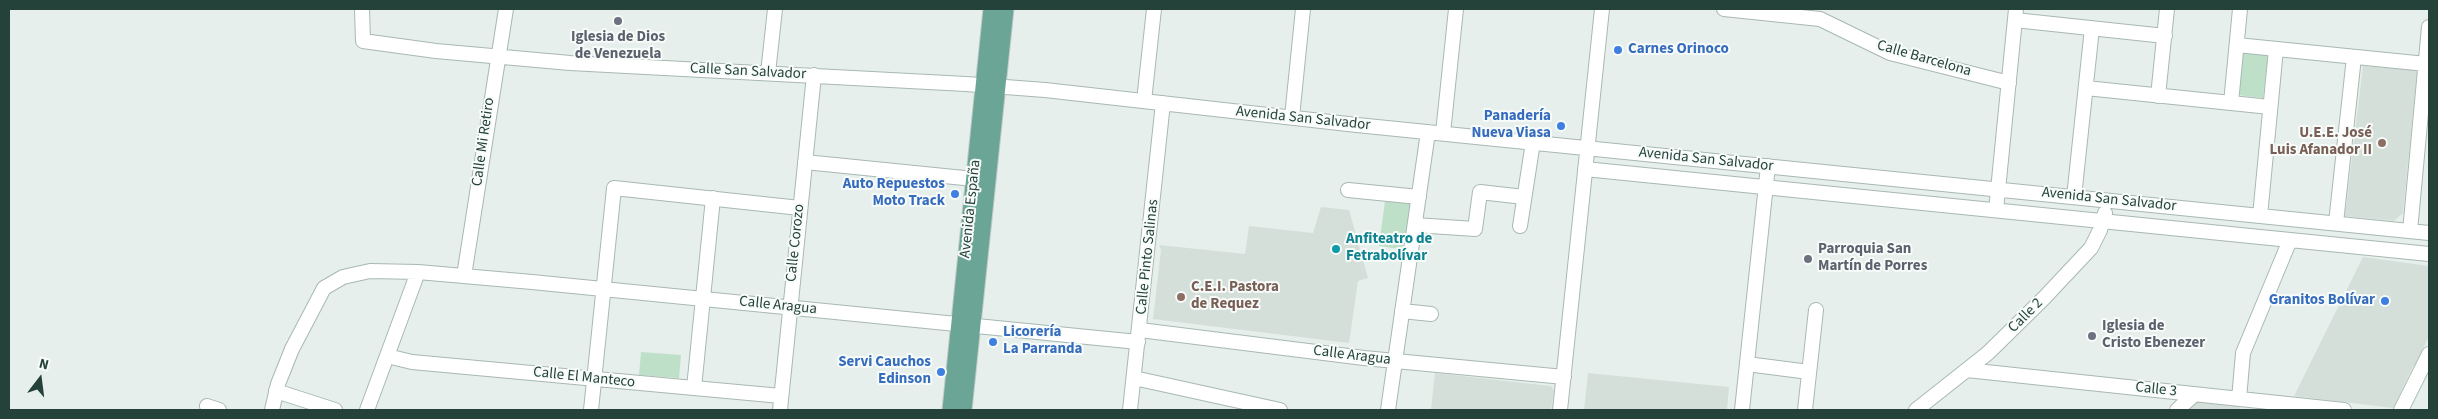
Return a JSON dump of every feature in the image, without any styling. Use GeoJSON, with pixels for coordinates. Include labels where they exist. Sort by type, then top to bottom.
{"type":"FeatureCollection","features":[{"type":"Feature","properties":{"kind":"main road","name":"Avenida España"},"geometry":{"type":"LineString","coordinates":[[950,410],[966,325],[991,86],[992,9]]}},
{"type":"Feature","properties":{"kind":"main road","name":"Avenida España"},"geometry":{"type":"LineString","coordinates":[[964,410],[966,325],[974,179],[1006,9]]}},
{"type":"Feature","properties":{"kind":"street","name":"Calle San Salvador"},"geometry":{"type":"LineString","coordinates":[[362,9],[363,42],[497,57],[991,86]]}},
{"type":"Feature","properties":{"kind":"street","name":"Calle Mi Retiro"},"geometry":{"type":"LineString","coordinates":[[464,276],[506,9]]}},
{"type":"Feature","properties":{"kind":"street"},"geometry":{"type":"LineString","coordinates":[[768,73],[775,9]]}},
{"type":"Feature","properties":{"kind":"street"},"geometry":{"type":"LineString","coordinates":[[1144,101],[1154,9]]}},
{"type":"Feature","properties":{"kind":"street"},"geometry":{"type":"LineString","coordinates":[[1292,118],[1303,9]]}},
{"type":"Feature","properties":{"kind":"street"},"geometry":{"type":"LineString","coordinates":[[1443,133],[1456,9]]}},
{"type":"Feature","properties":{"kind":"street"},"geometry":{"type":"LineString","coordinates":[[1560,410],[1602,9]]}},
{"type":"Feature","properties":{"kind":"street","name":"Calle Barcelona"},"geometry":{"type":"LineString","coordinates":[[1724,9],[1820,19],[1890,53],[2009,83]]}},
{"type":"Feature","properties":{"kind":"street"},"geometry":{"type":"LineString","coordinates":[[2158,96],[2167,9]]}},
{"type":"Feature","properties":{"kind":"street"},"geometry":{"type":"LineString","coordinates":[[2230,103],[2240,9]]}},
{"type":"Feature","properties":{"kind":"street"},"geometry":{"type":"LineString","coordinates":[[1996,210],[2016,14],[2092,28],[2164,36]]}},
{"type":"Feature","properties":{"kind":"street"},"geometry":{"type":"LineString","coordinates":[[2410,231],[2424,127],[2429,27]]}},
{"type":"Feature","properties":{"kind":"street"},"geometry":{"type":"LineString","coordinates":[[2074,197],[2092,28]]}},
{"type":"Feature","properties":{"kind":"street"},"geometry":{"type":"LineString","coordinates":[[2237,45],[2427,61]]}},
{"type":"Feature","properties":{"kind":"street"},"geometry":{"type":"LineString","coordinates":[[2260,216],[2276,48]]}},
{"type":"Feature","properties":{"kind":"street"},"geometry":{"type":"LineString","coordinates":[[2336,223],[2354,56]]}},
{"type":"Feature","properties":{"kind":"street","name":"Calle Corozo"},"geometry":{"type":"LineString","coordinates":[[780,403],[814,75]]}},
{"type":"Feature","properties":{"kind":"street","name":"Avenida San Salvador"},"geometry":{"type":"LineString","coordinates":[[991,86],[2429,233]]}},
{"type":"Feature","properties":{"kind":"street"},"geometry":{"type":"LineString","coordinates":[[2086,88],[2270,107]]}},
{"type":"Feature","properties":{"kind":"street","name":"Calle Pinto Salinas"},"geometry":{"type":"LineString","coordinates":[[1130,410],[1164,103]]}},
{"type":"Feature","properties":{"kind":"street"},"geometry":{"type":"LineString","coordinates":[[1388,410],[1428,132]]}},
{"type":"Feature","properties":{"kind":"street"},"geometry":{"type":"LineString","coordinates":[[1520,226],[1533,142]]}},
{"type":"Feature","properties":{"kind":"street"},"geometry":{"type":"LineString","coordinates":[[805,162],[974,179]]}},
{"type":"Feature","properties":{"kind":"street"},"geometry":{"type":"LineString","coordinates":[[1742,410],[1768,166]]}},
{"type":"Feature","properties":{"kind":"street","name":"Avenida San Salvador"},"geometry":{"type":"LineString","coordinates":[[1585,169],[2429,254]]}},
{"type":"Feature","properties":{"kind":"street"},"geometry":{"type":"LineString","coordinates":[[591,410],[614,188],[800,208]]}},
{"type":"Feature","properties":{"kind":"street"},"geometry":{"type":"LineString","coordinates":[[1348,190],[1419,197]]}},
{"type":"Feature","properties":{"kind":"street"},"geometry":{"type":"LineString","coordinates":[[1415,225],[1475,229],[1480,192],[1524,196]]}},
{"type":"Feature","properties":{"kind":"street"},"geometry":{"type":"LineString","coordinates":[[694,388],[713,198]]}},
{"type":"Feature","properties":{"kind":"street","name":"Calle 2"},"geometry":{"type":"LineString","coordinates":[[1916,410],[1967,370],[2016,327],[2081,260],[2096,239],[2108,200]]}},
{"type":"Feature","properties":{"kind":"street"},"geometry":{"type":"LineString","coordinates":[[2239,399],[2243,353],[2290,240]]}},
{"type":"Feature","properties":{"kind":"street","name":"Calle Aragua"},"geometry":{"type":"LineString","coordinates":[[272,410],[276,391],[292,349],[326,286],[343,277],[370,271],[418,272],[464,276],[966,325],[1139,336],[1564,377]]}},
{"type":"Feature","properties":{"kind":"street"},"geometry":{"type":"LineString","coordinates":[[367,410],[418,272]]}},
{"type":"Feature","properties":{"kind":"street"},"geometry":{"type":"LineString","coordinates":[[1805,410],[1816,310]]}},
{"type":"Feature","properties":{"kind":"street"},"geometry":{"type":"LineString","coordinates":[[1402,311],[1431,314]]}},
{"type":"Feature","properties":{"kind":"street"},"geometry":{"type":"LineString","coordinates":[[2401,410],[2429,354]]}},
{"type":"Feature","properties":{"kind":"street","name":"Calle El Manteco"},"geometry":{"type":"LineString","coordinates":[[387,356],[412,362],[694,388],[780,403]]}},
{"type":"Feature","properties":{"kind":"street"},"geometry":{"type":"LineString","coordinates":[[1747,364],[1809,372]]}},
{"type":"Feature","properties":{"kind":"street","name":"Calle 3"},"geometry":{"type":"LineString","coordinates":[[1967,370],[2344,410]]}},
{"type":"Feature","properties":{"kind":"street"},"geometry":{"type":"LineString","coordinates":[[1134,378],[1280,410]]}},
{"type":"Feature","properties":{"kind":"street"},"geometry":{"type":"LineString","coordinates":[[276,391],[335,410]]}},
{"type":"Feature","properties":{"kind":"street"},"geometry":{"type":"LineString","coordinates":[[2178,410],[2194,394]]}},
{"type":"Feature","properties":{"kind":"shaded area","name":"U.E.E. José Luis Afanador II"},"geometry":{"type":"Polygon","coordinates":[[[2363,66],[2414,70],[2417,72],[2403,213],[2394,221],[2345,216],[2363,66]]]}},
{"type":"Feature","properties":{"kind":"shaded area"},"geometry":{"type":"Polygon","coordinates":[[[1321,207],[1349,210],[1368,278],[1358,281],[1349,343],[1153,319],[1161,250],[1159,245],[1245,254],[1249,226],[1313,233],[1321,207]]]}},
{"type":"Feature","properties":{"kind":"shaded area","name":"Granitos Bolívar"},"geometry":{"type":"Polygon","coordinates":[[[2363,257],[2429,266],[2429,336],[2415,367],[2413,366],[2393,408],[2294,396],[2363,257]]]}},
{"type":"Feature","properties":{"kind":"shaded area"},"geometry":{"type":"Polygon","coordinates":[[[1435,373],[1551,386],[1554,391],[1551,410],[1431,410],[1435,373]]]}},
{"type":"Feature","properties":{"kind":"shaded area"},"geometry":{"type":"Polygon","coordinates":[[[1588,373],[1729,387],[1727,410],[1584,410],[1588,373]]]}},
{"type":"Feature","properties":{"kind":"shaded area"},"geometry":{"type":"Polygon","coordinates":[[[2196,401],[2240,406],[2239,410],[2187,410],[2196,401]]]}},
{"type":"Feature","properties":{"kind":"green space"},"geometry":{"type":"Polygon","coordinates":[[[2242,52],[2268,55],[2263,98],[2237,95],[2242,52]]]}},
{"type":"Feature","properties":{"kind":"green space"},"geometry":{"type":"Polygon","coordinates":[[[1385,201],[1413,204],[1407,250],[1379,246],[1385,201]]]}},
{"type":"Feature","properties":{"kind":"green space"},"geometry":{"type":"Polygon","coordinates":[[[641,352],[681,355],[679,378],[639,375],[641,352]]]}},
{"type":"Feature","properties":{"kind":"place","name":"Iglesia de Dios de Venezuela"},"geometry":{"type":"Point","coordinates":[618,21]}},
{"type":"Feature","properties":{"kind":"place","name":"Carnes Orinoco"},"geometry":{"type":"Point","coordinates":[1618,50]}},
{"type":"Feature","properties":{"kind":"place","name":"Panadería Nueva Viasa"},"geometry":{"type":"Point","coordinates":[1561,126]}},
{"type":"Feature","properties":{"kind":"place","name":"U.E.E. José Luis Afanador II"},"geometry":{"type":"Point","coordinates":[2382,143]}},
{"type":"Feature","properties":{"kind":"place","name":"Auto Repuestos Moto Track"},"geometry":{"type":"Point","coordinates":[955,194]}},
{"type":"Feature","properties":{"kind":"place","name":"Anfiteatro de Fetrabolívar"},"geometry":{"type":"Point","coordinates":[1336,249]}},
{"type":"Feature","properties":{"kind":"place","name":"Parroquia San Martín de Porres"},"geometry":{"type":"Point","coordinates":[1808,259]}},
{"type":"Feature","properties":{"kind":"place","name":"C.E.I. Pastora de Requez"},"geometry":{"type":"Point","coordinates":[1181,297]}},
{"type":"Feature","properties":{"kind":"place","name":"Granitos Bolívar"},"geometry":{"type":"Point","coordinates":[2385,301]}},
{"type":"Feature","properties":{"kind":"place","name":"Iglesia de Cristo Ebenezer"},"geometry":{"type":"Point","coordinates":[2092,336]}},
{"type":"Feature","properties":{"kind":"place","name":"Licorería La Parranda"},"geometry":{"type":"Point","coordinates":[993,342]}},
{"type":"Feature","properties":{"kind":"place","name":"Servi Cauchos Edinson"},"geometry":{"type":"Point","coordinates":[941,372]}}]}
